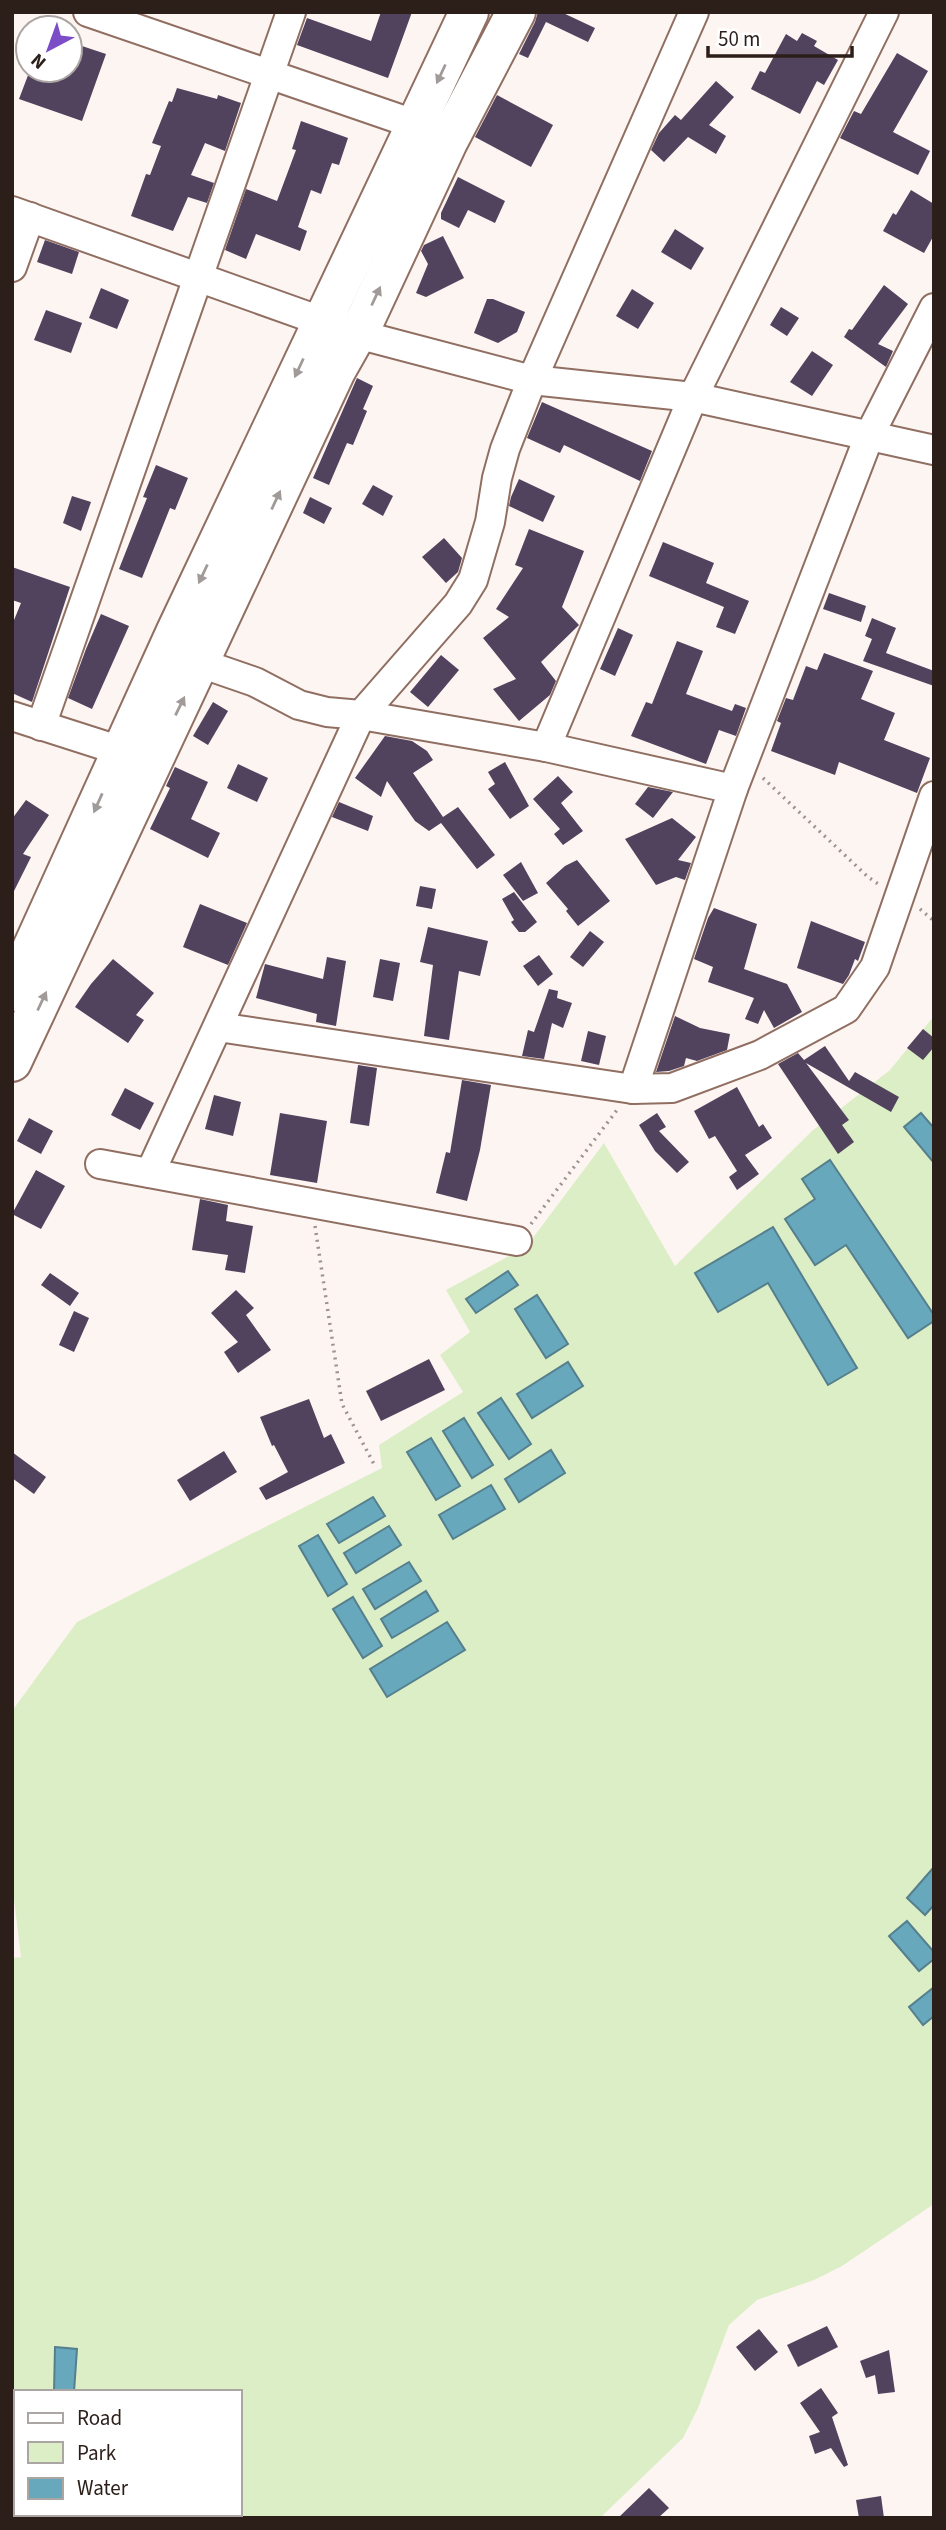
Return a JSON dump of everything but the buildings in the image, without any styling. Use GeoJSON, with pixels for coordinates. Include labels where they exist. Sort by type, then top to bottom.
{"type":"FeatureCollection","features":[{"type":"Feature","properties":{"kind":"highway"},"geometry":{"type":"LineString","coordinates":[[12,1062],[137,756],[321,321],[469,12]]}},
{"type":"Feature","properties":{"kind":"highway"},"geometry":{"type":"LineString","coordinates":[[12,992],[137,756],[200,663],[336,371],[357,334],[448,142],[516,12]]}},
{"type":"Feature","properties":{"kind":"street"},"geometry":{"type":"LineString","coordinates":[[88,12],[417,125]]}},
{"type":"Feature","properties":{"kind":"street"},"geometry":{"type":"LineString","coordinates":[[41,726],[292,12]]}},
{"type":"Feature","properties":{"kind":"street"},"geometry":{"type":"LineString","coordinates":[[150,1173],[361,715],[458,604],[473,580],[490,522],[505,449],[532,380],[694,12]]}},
{"type":"Feature","properties":{"kind":"street"},"geometry":{"type":"LineString","coordinates":[[545,747],[693,397],[884,12]]}},
{"type":"Feature","properties":{"kind":"street"},"geometry":{"type":"LineString","coordinates":[[12,267],[21,214],[321,321]]}},
{"type":"Feature","properties":{"kind":"street"},"geometry":{"type":"LineString","coordinates":[[633,1089],[733,789],[870,434],[934,308]]}},
{"type":"Feature","properties":{"kind":"street"},"geometry":{"type":"LineString","coordinates":[[357,334],[532,380],[693,397],[934,450]]}},
{"type":"Feature","properties":{"kind":"street"},"geometry":{"type":"LineString","coordinates":[[200,663],[255,682],[299,705],[327,712],[361,715],[545,747],[733,789]]}},
{"type":"Feature","properties":{"kind":"street"},"geometry":{"type":"LineString","coordinates":[[12,716],[137,756]]}},
{"type":"Feature","properties":{"kind":"street"},"geometry":{"type":"LineString","coordinates":[[218,1027],[633,1089],[672,1088],[760,1055],[846,1009],[875,967],[934,796]]}},
{"type":"Feature","properties":{"kind":"street"},"geometry":{"type":"LineString","coordinates":[[100,1164],[517,1241]]}},
{"type":"Feature","properties":{"kind":"path"},"geometry":{"type":"LineString","coordinates":[[744,761],[868,877],[884,888],[900,891]]}},
{"type":"Feature","properties":{"kind":"path"},"geometry":{"type":"LineString","coordinates":[[517,1241],[633,1089]]}},
{"type":"Feature","properties":{"kind":"path"},"geometry":{"type":"LineString","coordinates":[[312,1203],[342,1404],[375,1466]]}},
{"type":"Feature","properties":{"kind":"green space"},"geometry":{"type":"Polygon","coordinates":[[[934,1016],[934,2204],[842,2266],[814,2280],[757,2300],[729,2325],[698,2408],[683,2438],[600,2518],[12,2518],[12,1958],[21,1957],[12,1883],[12,1711],[77,1622],[382,1468],[379,1445],[463,1392],[440,1355],[470,1332],[446,1290],[526,1247],[604,1143],[675,1266],[812,1131],[890,1070],[934,1016]]]}},
{"type":"Feature","properties":{"kind":"water"},"geometry":{"type":"Polygon","coordinates":[[[921,1113],[934,1128],[934,1163],[904,1127],[921,1113]]]}},
{"type":"Feature","properties":{"kind":"water"},"geometry":{"type":"Polygon","coordinates":[[[830,1160],[934,1315],[934,1321],[908,1338],[846,1245],[815,1265],[785,1219],[815,1199],[802,1179],[830,1160]]]}},
{"type":"Feature","properties":{"kind":"water"},"geometry":{"type":"Polygon","coordinates":[[[773,1227],[857,1368],[828,1385],[768,1283],[718,1312],[695,1273],[773,1227]]]}},
{"type":"Feature","properties":{"kind":"water"},"geometry":{"type":"Polygon","coordinates":[[[508,1271],[518,1285],[476,1313],[466,1299],[508,1271]]]}},
{"type":"Feature","properties":{"kind":"water"},"geometry":{"type":"Polygon","coordinates":[[[537,1295],[568,1344],[546,1358],[515,1309],[537,1295]]]}},
{"type":"Feature","properties":{"kind":"water"},"geometry":{"type":"Polygon","coordinates":[[[568,1362],[583,1386],[532,1418],[517,1394],[568,1362]]]}},
{"type":"Feature","properties":{"kind":"water"},"geometry":{"type":"Polygon","coordinates":[[[501,1398],[531,1444],[509,1459],[478,1413],[501,1398]]]}},
{"type":"Feature","properties":{"kind":"water"},"geometry":{"type":"Polygon","coordinates":[[[464,1418],[493,1465],[472,1478],[443,1431],[464,1418]]]}},
{"type":"Feature","properties":{"kind":"water"},"geometry":{"type":"Polygon","coordinates":[[[431,1438],[460,1486],[436,1500],[407,1452],[431,1438]]]}},
{"type":"Feature","properties":{"kind":"water"},"geometry":{"type":"Polygon","coordinates":[[[551,1450],[565,1473],[519,1502],[505,1479],[551,1450]]]}},
{"type":"Feature","properties":{"kind":"water"},"geometry":{"type":"Polygon","coordinates":[[[491,1485],[505,1509],[453,1539],[439,1515],[491,1485]]]}},
{"type":"Feature","properties":{"kind":"water"},"geometry":{"type":"Polygon","coordinates":[[[373,1497],[385,1516],[339,1543],[327,1524],[373,1497]]]}},
{"type":"Feature","properties":{"kind":"water"},"geometry":{"type":"Polygon","coordinates":[[[389,1526],[401,1545],[356,1573],[344,1553],[389,1526]]]}},
{"type":"Feature","properties":{"kind":"water"},"geometry":{"type":"Polygon","coordinates":[[[318,1535],[347,1584],[328,1596],[299,1546],[318,1535]]]}},
{"type":"Feature","properties":{"kind":"water"},"geometry":{"type":"Polygon","coordinates":[[[409,1562],[421,1581],[375,1609],[363,1589],[409,1562]]]}},
{"type":"Feature","properties":{"kind":"water"},"geometry":{"type":"Polygon","coordinates":[[[426,1591],[438,1611],[392,1638],[381,1619],[426,1591]]]}},
{"type":"Feature","properties":{"kind":"water"},"geometry":{"type":"Polygon","coordinates":[[[353,1597],[382,1646],[363,1658],[333,1609],[353,1597]]]}},
{"type":"Feature","properties":{"kind":"water"},"geometry":{"type":"Polygon","coordinates":[[[447,1622],[465,1650],[387,1697],[370,1669],[447,1622]]]}},
{"type":"Feature","properties":{"kind":"water"},"geometry":{"type":"Polygon","coordinates":[[[934,1867],[934,1905],[925,1915],[907,1898],[934,1867]]]}},
{"type":"Feature","properties":{"kind":"water"},"geometry":{"type":"Polygon","coordinates":[[[907,1921],[934,1952],[934,1959],[919,1971],[889,1936],[907,1921]]]}},
{"type":"Feature","properties":{"kind":"water"},"geometry":{"type":"Polygon","coordinates":[[[934,1987],[934,2016],[923,2025],[909,2007],[934,1987]]]}},
{"type":"Feature","properties":{"kind":"water"},"geometry":{"type":"Polygon","coordinates":[[[55,2347],[77,2349],[74,2390],[54,2390],[55,2347]]]}}]}
